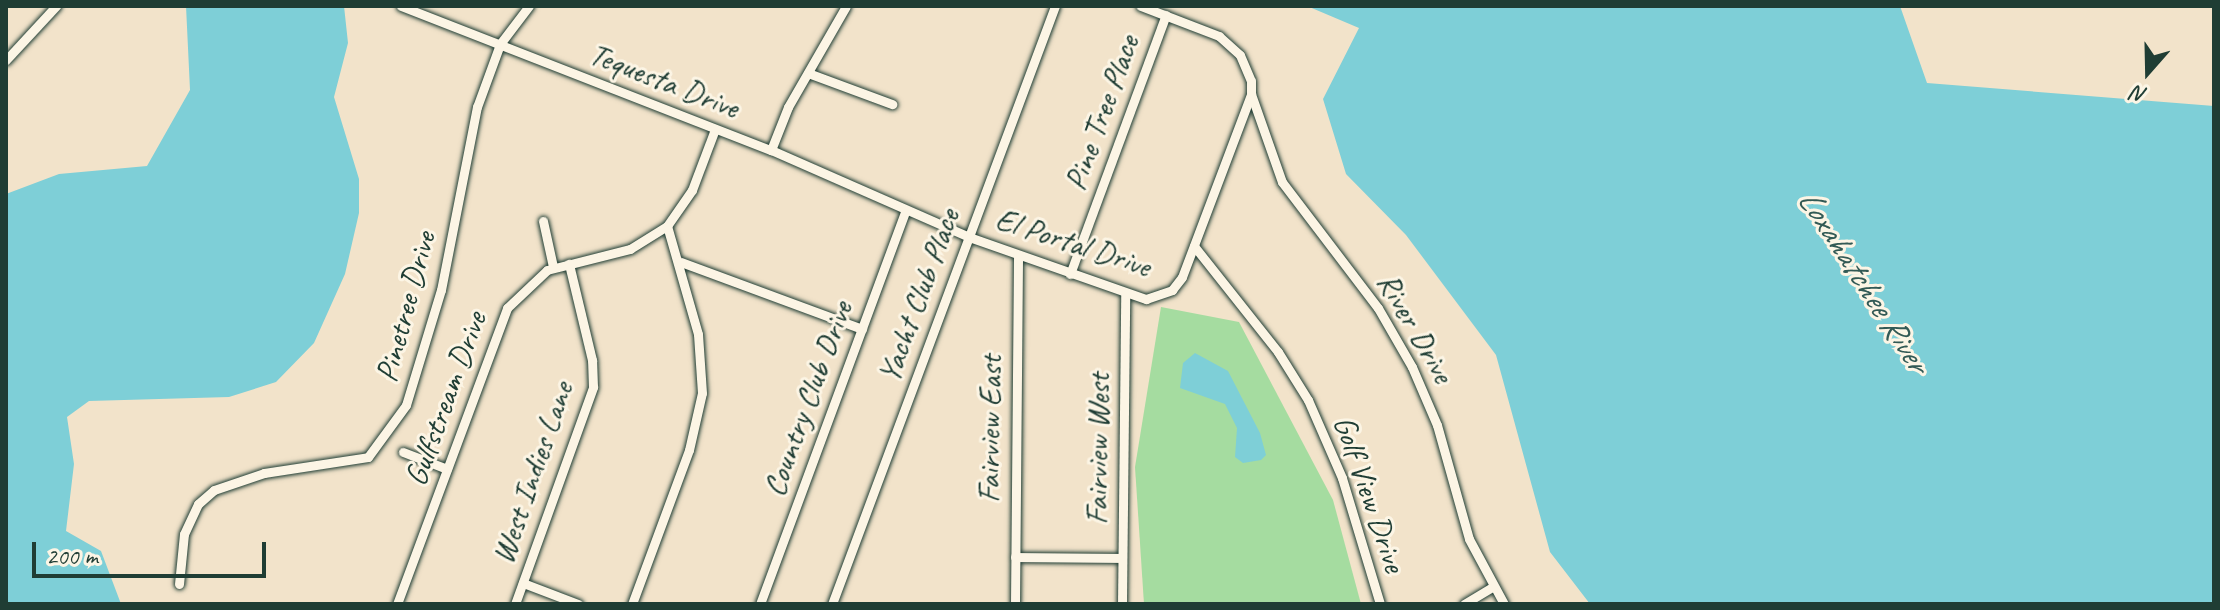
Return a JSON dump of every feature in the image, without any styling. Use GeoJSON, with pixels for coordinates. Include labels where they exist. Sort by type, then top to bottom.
{"type":"FeatureCollection","features":[{"type":"Feature","properties":{"kind":"street"},"geometry":{"type":"LineString","coordinates":[[6,60],[56,6]]}},
{"type":"Feature","properties":{"kind":"street","name":"Tequesta Drive"},"geometry":{"type":"LineString","coordinates":[[401,6],[771,150],[905,211]]}},
{"type":"Feature","properties":{"kind":"street","name":"Pinetree Drive"},"geometry":{"type":"LineString","coordinates":[[179,584],[188,524],[214,490],[264,473],[368,457],[406,405],[441,290],[477,107],[500,44],[529,6]]}},
{"type":"Feature","properties":{"kind":"street"},"geometry":{"type":"LineString","coordinates":[[771,150],[808,73],[846,6]]}},
{"type":"Feature","properties":{"kind":"street","name":"Yacht Club Place"},"geometry":{"type":"LineString","coordinates":[[832,604],[1055,6]]}},
{"type":"Feature","properties":{"kind":"street"},"geometry":{"type":"LineString","coordinates":[[1141,6],[1219,36],[1243,60],[1251,94]]}},
{"type":"Feature","properties":{"kind":"street","name":"Pine Tree Place"},"geometry":{"type":"LineString","coordinates":[[1070,274],[1166,15]]}},
{"type":"Feature","properties":{"kind":"street"},"geometry":{"type":"LineString","coordinates":[[808,73],[892,104]]}},
{"type":"Feature","properties":{"kind":"street","name":"El Portal Drive"},"geometry":{"type":"LineString","coordinates":[[905,211],[1125,295],[1146,299],[1172,290],[1194,246],[1251,94]]}},
{"type":"Feature","properties":{"kind":"street","name":"River Drive"},"geometry":{"type":"LineString","coordinates":[[1251,94],[1282,182],[1378,308],[1412,367],[1437,425],[1469,539],[1492,587],[1504,604]]}},
{"type":"Feature","properties":{"kind":"street","name":"Gulfstream Drive"},"geometry":{"type":"LineString","coordinates":[[397,604],[501,320],[525,286],[553,267],[630,249],[667,226],[692,190],[715,129]]}},
{"type":"Feature","properties":{"kind":"street","name":"Country Club Drive"},"geometry":{"type":"LineString","coordinates":[[760,604],[905,211]]}},
{"type":"Feature","properties":{"kind":"street"},"geometry":{"type":"LineString","coordinates":[[543,221],[553,267]]}},
{"type":"Feature","properties":{"kind":"street"},"geometry":{"type":"LineString","coordinates":[[632,604],[700,407],[701,356],[681,262],[667,226]]}},
{"type":"Feature","properties":{"kind":"street","name":"Golf View Drive"},"geometry":{"type":"LineString","coordinates":[[1194,246],[1278,352],[1308,400],[1337,465],[1380,604]]}},
{"type":"Feature","properties":{"kind":"street","name":"Fairview East"},"geometry":{"type":"LineString","coordinates":[[1015,604],[1018,255]]}},
{"type":"Feature","properties":{"kind":"street"},"geometry":{"type":"LineString","coordinates":[[681,262],[862,329]]}},
{"type":"Feature","properties":{"kind":"street","name":"West Indies Lane"},"geometry":{"type":"LineString","coordinates":[[515,604],[593,387],[592,360],[569,264]]}},
{"type":"Feature","properties":{"kind":"street","name":"Fairview West"},"geometry":{"type":"LineString","coordinates":[[1122,604],[1125,295]]}},
{"type":"Feature","properties":{"kind":"street"},"geometry":{"type":"LineString","coordinates":[[403,452],[447,469]]}},
{"type":"Feature","properties":{"kind":"street"},"geometry":{"type":"LineString","coordinates":[[1015,557],[1122,558]]}},
{"type":"Feature","properties":{"kind":"street"},"geometry":{"type":"LineString","coordinates":[[523,583],[578,604]]}},
{"type":"Feature","properties":{"kind":"street"},"geometry":{"type":"LineString","coordinates":[[1464,604],[1492,587]]}},
{"type":"Feature","properties":{"kind":"green space"},"geometry":{"type":"Polygon","coordinates":[[[1161,307],[1239,322],[1333,500],[1361,604],[1144,604],[1135,467],[1161,307]]]}},
{"type":"Feature","properties":{"kind":"water"},"geometry":{"type":"Polygon","coordinates":[[[186,6],[344,6],[348,43],[334,97],[359,179],[359,213],[345,274],[314,343],[276,382],[229,397],[89,401],[67,417],[74,464],[66,531],[101,551],[121,604],[6,604],[6,194],[59,174],[147,166],[190,90],[186,6]]]}},
{"type":"Feature","properties":{"kind":"water","name":"Loxahatchee River"},"geometry":{"type":"Polygon","coordinates":[[[1307,6],[1900,6],[1927,83],[2214,106],[2214,604],[1590,604],[1550,552],[1496,355],[1406,235],[1346,174],[1323,99],[1359,28],[1307,6]]]}},
{"type":"Feature","properties":{"kind":"water"},"geometry":{"type":"Polygon","coordinates":[[[1195,353],[1228,371],[1260,433],[1266,455],[1261,460],[1243,463],[1235,457],[1237,428],[1225,404],[1180,388],[1183,363],[1195,353]]]}}]}
